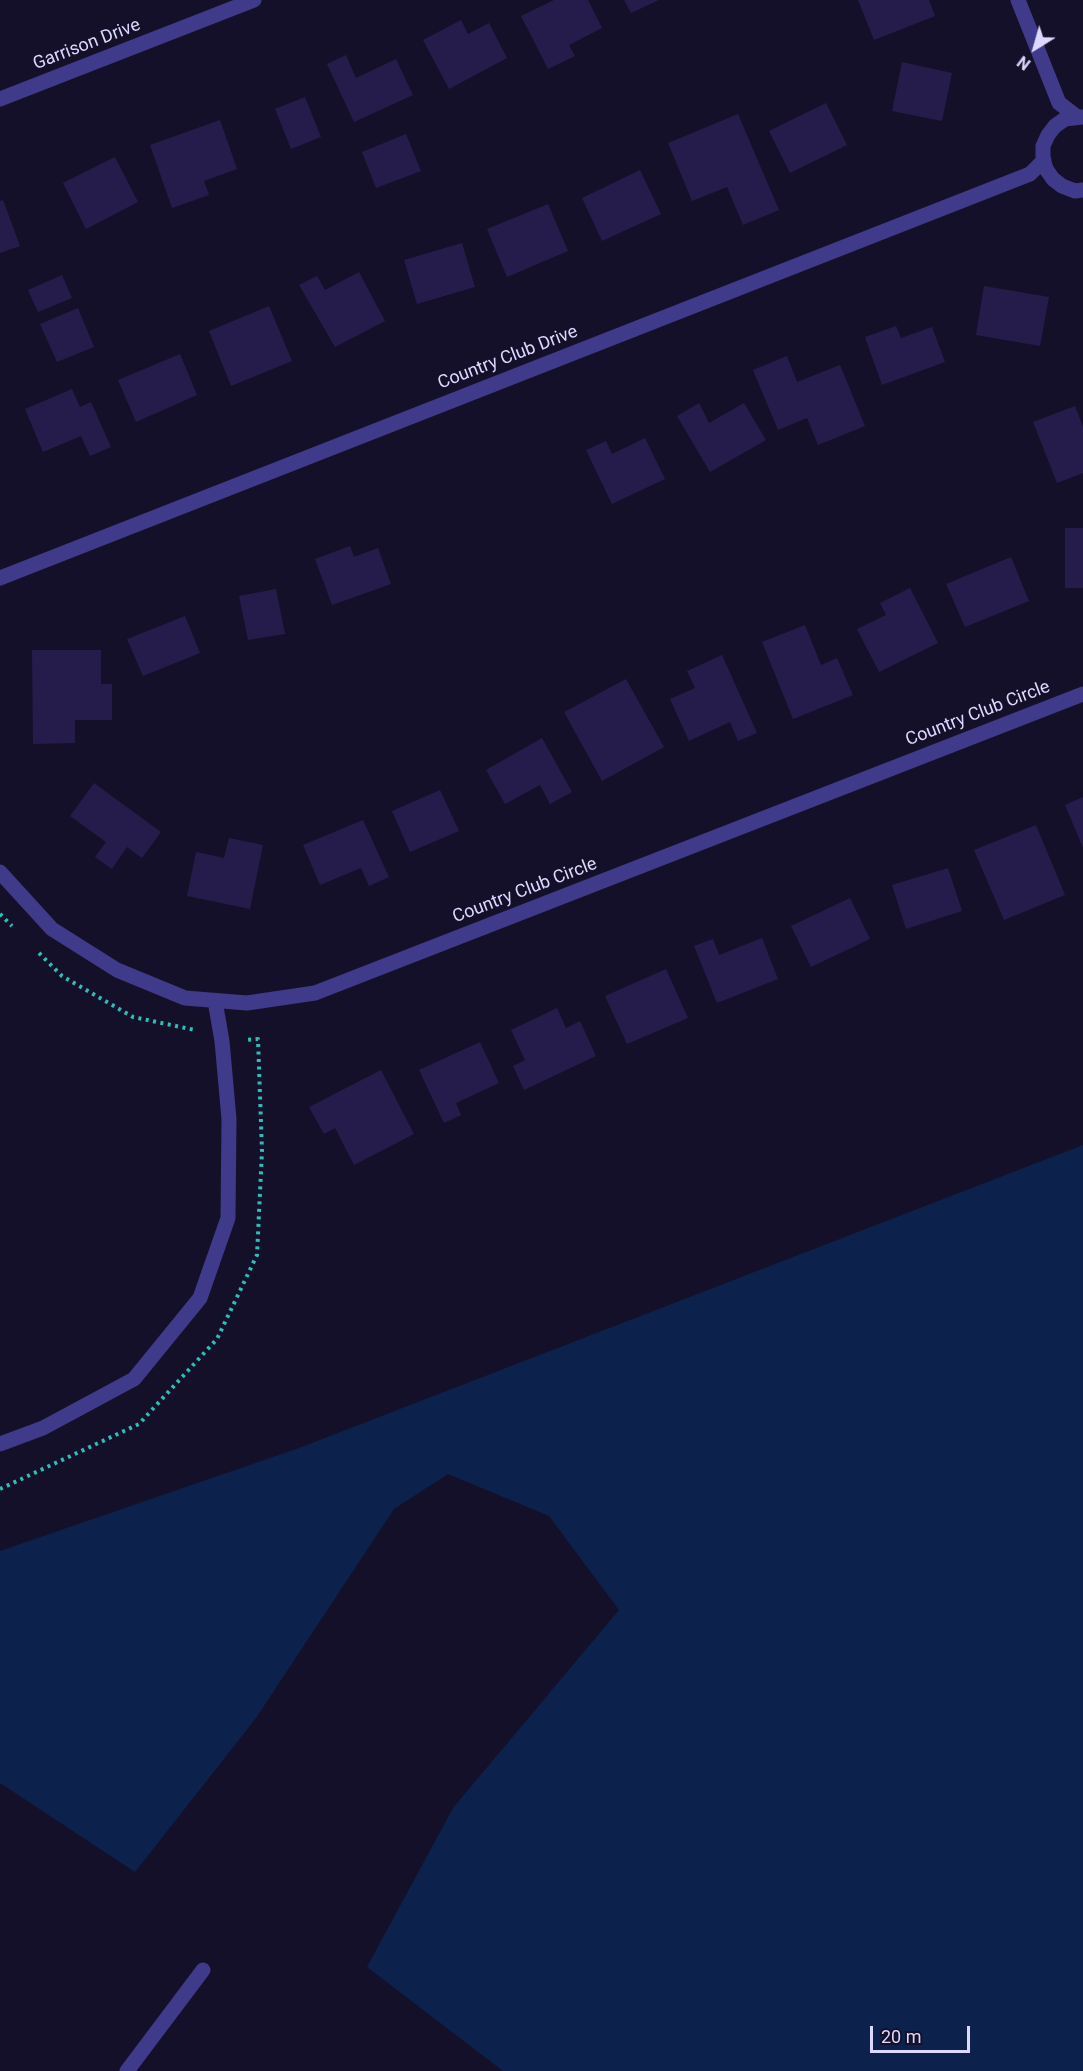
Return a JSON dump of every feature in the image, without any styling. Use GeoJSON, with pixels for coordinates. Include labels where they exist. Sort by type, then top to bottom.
{"type":"FeatureCollection","features":[{"type":"Feature","properties":{"kind":"street","name":"Garrison Drive"},"geometry":{"type":"LineString","coordinates":[[0,99],[254,0]]}},
{"type":"Feature","properties":{"kind":"street"},"geometry":{"type":"LineString","coordinates":[[1018,0],[1059,103],[1055,126]]}},
{"type":"Feature","properties":{"kind":"street"},"geometry":{"type":"LineString","coordinates":[[1059,103],[1080,116]]}},
{"type":"Feature","properties":{"kind":"street"},"geometry":{"type":"LineString","coordinates":[[1080,116],[1065,119],[1055,126],[1043,146],[1046,169],[1053,179],[1062,186],[1075,191],[1083,191]]}},
{"type":"Feature","properties":{"kind":"street","name":"Country Club Drive"},"geometry":{"type":"LineString","coordinates":[[0,578],[1030,174],[1044,160]]}},
{"type":"Feature","properties":{"kind":"street"},"geometry":{"type":"LineString","coordinates":[[1030,174],[1053,179]]}},
{"type":"Feature","properties":{"kind":"street","name":"Country Club Circle"},"geometry":{"type":"LineString","coordinates":[[0,872],[52,929],[117,970],[185,998],[247,1003],[315,993],[1083,694]]}},
{"type":"Feature","properties":{"kind":"street"},"geometry":{"type":"LineString","coordinates":[[0,1444],[43,1428],[134,1379],[200,1298],[228,1218],[229,1119],[222,1041],[215,1001]]}},
{"type":"Feature","properties":{"kind":"street"},"geometry":{"type":"LineString","coordinates":[[127,2071],[203,1970]]}},
{"type":"Feature","properties":{"kind":"path"},"geometry":{"type":"LineString","coordinates":[[0,914],[16,929]]}},
{"type":"Feature","properties":{"kind":"path"},"geometry":{"type":"LineString","coordinates":[[0,1489],[139,1424],[217,1339],[257,1255],[262,1150],[258,1039],[222,1041],[192,1029],[133,1017],[62,976],[39,952]]}},
{"type":"Feature","properties":{"kind":"water"},"geometry":{"type":"Polygon","coordinates":[[[1083,1145],[1083,2071],[503,2071],[367,1967],[453,1808],[619,1610],[549,1516],[448,1474],[394,1509],[256,1718],[135,1872],[0,1783],[0,1551],[299,1448],[1083,1145]]]}},
{"type":"Feature","properties":{"kind":"building"},"geometry":{"type":"Polygon","coordinates":[[[554,0],[588,0],[602,28],[569,45],[575,56],[548,69],[521,16],[554,0]]]}},
{"type":"Feature","properties":{"kind":"building"},"geometry":{"type":"Polygon","coordinates":[[[624,0],[659,0],[631,13],[624,0]]]}},
{"type":"Feature","properties":{"kind":"building"},"geometry":{"type":"Polygon","coordinates":[[[858,0],[929,0],[935,16],[874,40],[858,0]]]}},
{"type":"Feature","properties":{"kind":"building"},"geometry":{"type":"Polygon","coordinates":[[[461,20],[468,34],[489,23],[507,58],[449,89],[423,40],[461,20]]]}},
{"type":"Feature","properties":{"kind":"building"},"geometry":{"type":"Polygon","coordinates":[[[346,55],[356,78],[396,59],[413,95],[354,122],[327,64],[346,55]]]}},
{"type":"Feature","properties":{"kind":"building"},"geometry":{"type":"Polygon","coordinates":[[[902,62],[952,73],[942,121],[892,111],[902,62]]]}},
{"type":"Feature","properties":{"kind":"building"},"geometry":{"type":"Polygon","coordinates":[[[305,97],[321,137],[291,149],[275,109],[305,97]]]}},
{"type":"Feature","properties":{"kind":"building"},"geometry":{"type":"Polygon","coordinates":[[[826,103],[847,145],[790,173],[769,131],[826,103]]]}},
{"type":"Feature","properties":{"kind":"building"},"geometry":{"type":"Polygon","coordinates":[[[738,114],[779,210],[743,225],[727,187],[692,201],[668,143],[738,114]]]}},
{"type":"Feature","properties":{"kind":"building"},"geometry":{"type":"Polygon","coordinates":[[[220,120],[237,169],[204,181],[209,195],[172,208],[150,145],[220,120]]]}},
{"type":"Feature","properties":{"kind":"building"},"geometry":{"type":"Polygon","coordinates":[[[406,134],[421,171],[376,188],[362,152],[406,134]]]}},
{"type":"Feature","properties":{"kind":"building"},"geometry":{"type":"Polygon","coordinates":[[[115,157],[138,202],[86,229],[63,183],[115,157]]]}},
{"type":"Feature","properties":{"kind":"building"},"geometry":{"type":"Polygon","coordinates":[[[640,170],[661,214],[602,241],[582,198],[640,170]]]}},
{"type":"Feature","properties":{"kind":"building"},"geometry":{"type":"Polygon","coordinates":[[[3,200],[20,246],[0,253],[0,201],[3,200]]]}},
{"type":"Feature","properties":{"kind":"building"},"geometry":{"type":"Polygon","coordinates":[[[548,204],[568,251],[507,277],[487,229],[548,204]]]}},
{"type":"Feature","properties":{"kind":"building"},"geometry":{"type":"Polygon","coordinates":[[[462,243],[475,287],[417,304],[404,260],[462,243]]]}},
{"type":"Feature","properties":{"kind":"building"},"geometry":{"type":"Polygon","coordinates":[[[359,272],[385,321],[335,347],[299,285],[317,276],[325,290],[359,272]]]}},
{"type":"Feature","properties":{"kind":"building"},"geometry":{"type":"Polygon","coordinates":[[[62,275],[72,298],[38,312],[28,290],[62,275]]]}},
{"type":"Feature","properties":{"kind":"building"},"geometry":{"type":"Polygon","coordinates":[[[984,286],[1049,297],[1040,346],[976,335],[984,286]]]}},
{"type":"Feature","properties":{"kind":"building"},"geometry":{"type":"Polygon","coordinates":[[[269,306],[292,361],[231,386],[209,331],[269,306]]]}},
{"type":"Feature","properties":{"kind":"building"},"geometry":{"type":"Polygon","coordinates":[[[78,308],[94,347],[57,362],[40,324],[78,308]]]}},
{"type":"Feature","properties":{"kind":"building"},"geometry":{"type":"Polygon","coordinates":[[[896,326],[901,338],[932,327],[945,362],[882,385],[865,337],[896,326]]]}},
{"type":"Feature","properties":{"kind":"building"},"geometry":{"type":"Polygon","coordinates":[[[180,354],[197,395],[136,422],[118,380],[180,354]]]}},
{"type":"Feature","properties":{"kind":"building"},"geometry":{"type":"Polygon","coordinates":[[[787,356],[797,382],[840,365],[865,426],[818,445],[807,418],[778,430],[753,370],[787,356]]]}},
{"type":"Feature","properties":{"kind":"building"},"geometry":{"type":"Polygon","coordinates":[[[72,389],[80,407],[91,402],[111,447],[90,456],[81,436],[43,452],[25,409],[72,389]]]}},
{"type":"Feature","properties":{"kind":"building"},"geometry":{"type":"Polygon","coordinates":[[[699,403],[709,423],[744,403],[766,440],[710,472],[677,416],[699,403]]]}},
{"type":"Feature","properties":{"kind":"building"},"geometry":{"type":"Polygon","coordinates":[[[1075,406],[1083,427],[1083,473],[1057,483],[1033,422],[1075,406]]]}},
{"type":"Feature","properties":{"kind":"building"},"geometry":{"type":"Polygon","coordinates":[[[645,438],[665,479],[612,504],[586,450],[606,441],[612,454],[645,438]]]}},
{"type":"Feature","properties":{"kind":"building"},"geometry":{"type":"Polygon","coordinates":[[[1065,528],[1083,528],[1083,588],[1065,588],[1065,528]]]}},
{"type":"Feature","properties":{"kind":"building"},"geometry":{"type":"Polygon","coordinates":[[[350,546],[354,557],[378,548],[391,584],[332,605],[315,559],[350,546]]]}},
{"type":"Feature","properties":{"kind":"building"},"geometry":{"type":"Polygon","coordinates":[[[1011,557],[1029,601],[965,627],[946,584],[1011,557]]]}},
{"type":"Feature","properties":{"kind":"building"},"geometry":{"type":"Polygon","coordinates":[[[910,588],[938,643],[879,672],[857,629],[886,615],[880,603],[910,588]]]}},
{"type":"Feature","properties":{"kind":"building"},"geometry":{"type":"Polygon","coordinates":[[[276,589],[285,634],[248,640],[239,596],[276,589]]]}},
{"type":"Feature","properties":{"kind":"building"},"geometry":{"type":"Polygon","coordinates":[[[185,616],[200,653],[143,676],[127,639],[185,616]]]}},
{"type":"Feature","properties":{"kind":"building"},"geometry":{"type":"Polygon","coordinates":[[[805,625],[821,665],[837,658],[853,695],[793,719],[762,642],[805,625]]]}},
{"type":"Feature","properties":{"kind":"building"},"geometry":{"type":"Polygon","coordinates":[[[32,650],[101,650],[101,684],[112,684],[112,720],[75,720],[75,743],[33,744],[32,650]]]}},
{"type":"Feature","properties":{"kind":"building"},"geometry":{"type":"Polygon","coordinates":[[[722,655],[757,733],[738,741],[730,722],[689,741],[670,699],[695,688],[687,671],[722,655]]]}},
{"type":"Feature","properties":{"kind":"building"},"geometry":{"type":"Polygon","coordinates":[[[626,679],[664,747],[602,781],[564,712],[626,679]]]}},
{"type":"Feature","properties":{"kind":"building"},"geometry":{"type":"Polygon","coordinates":[[[542,738],[572,792],[550,804],[540,785],[505,804],[486,770],[542,738]]]}},
{"type":"Feature","properties":{"kind":"building"},"geometry":{"type":"Polygon","coordinates":[[[94,783],[161,832],[142,858],[127,847],[112,869],[95,857],[106,842],[70,816],[94,783]]]}},
{"type":"Feature","properties":{"kind":"building"},"geometry":{"type":"Polygon","coordinates":[[[440,790],[459,831],[410,852],[392,811],[440,790]]]}},
{"type":"Feature","properties":{"kind":"building"},"geometry":{"type":"Polygon","coordinates":[[[1083,797],[1083,848],[1065,805],[1083,797]]]}},
{"type":"Feature","properties":{"kind":"building"},"geometry":{"type":"Polygon","coordinates":[[[363,820],[389,877],[369,886],[361,868],[320,885],[303,845],[363,820]]]}},
{"type":"Feature","properties":{"kind":"building"},"geometry":{"type":"Polygon","coordinates":[[[1036,825],[1065,895],[1004,920],[974,850],[1036,825]]]}},
{"type":"Feature","properties":{"kind":"building"},"geometry":{"type":"Polygon","coordinates":[[[229,838],[263,845],[250,909],[187,896],[196,852],[224,858],[229,838]]]}},
{"type":"Feature","properties":{"kind":"building"},"geometry":{"type":"Polygon","coordinates":[[[948,868],[962,911],[906,929],[892,885],[948,868]]]}},
{"type":"Feature","properties":{"kind":"building"},"geometry":{"type":"Polygon","coordinates":[[[850,898],[870,939],[811,967],[791,926],[850,898]]]}},
{"type":"Feature","properties":{"kind":"building"},"geometry":{"type":"Polygon","coordinates":[[[762,938],[778,979],[717,1003],[694,946],[713,939],[719,955],[762,938]]]}},
{"type":"Feature","properties":{"kind":"building"},"geometry":{"type":"Polygon","coordinates":[[[666,969],[688,1018],[627,1044],[605,996],[666,969]]]}},
{"type":"Feature","properties":{"kind":"building"},"geometry":{"type":"Polygon","coordinates":[[[557,1008],[566,1028],[580,1021],[596,1056],[524,1090],[513,1066],[525,1060],[511,1030],[557,1008]]]}},
{"type":"Feature","properties":{"kind":"building"},"geometry":{"type":"Polygon","coordinates":[[[480,1042],[499,1083],[456,1103],[461,1115],[444,1123],[419,1070],[480,1042]]]}},
{"type":"Feature","properties":{"kind":"building"},"geometry":{"type":"Polygon","coordinates":[[[381,1070],[414,1134],[354,1165],[335,1128],[324,1134],[309,1107],[381,1070]]]}}]}
